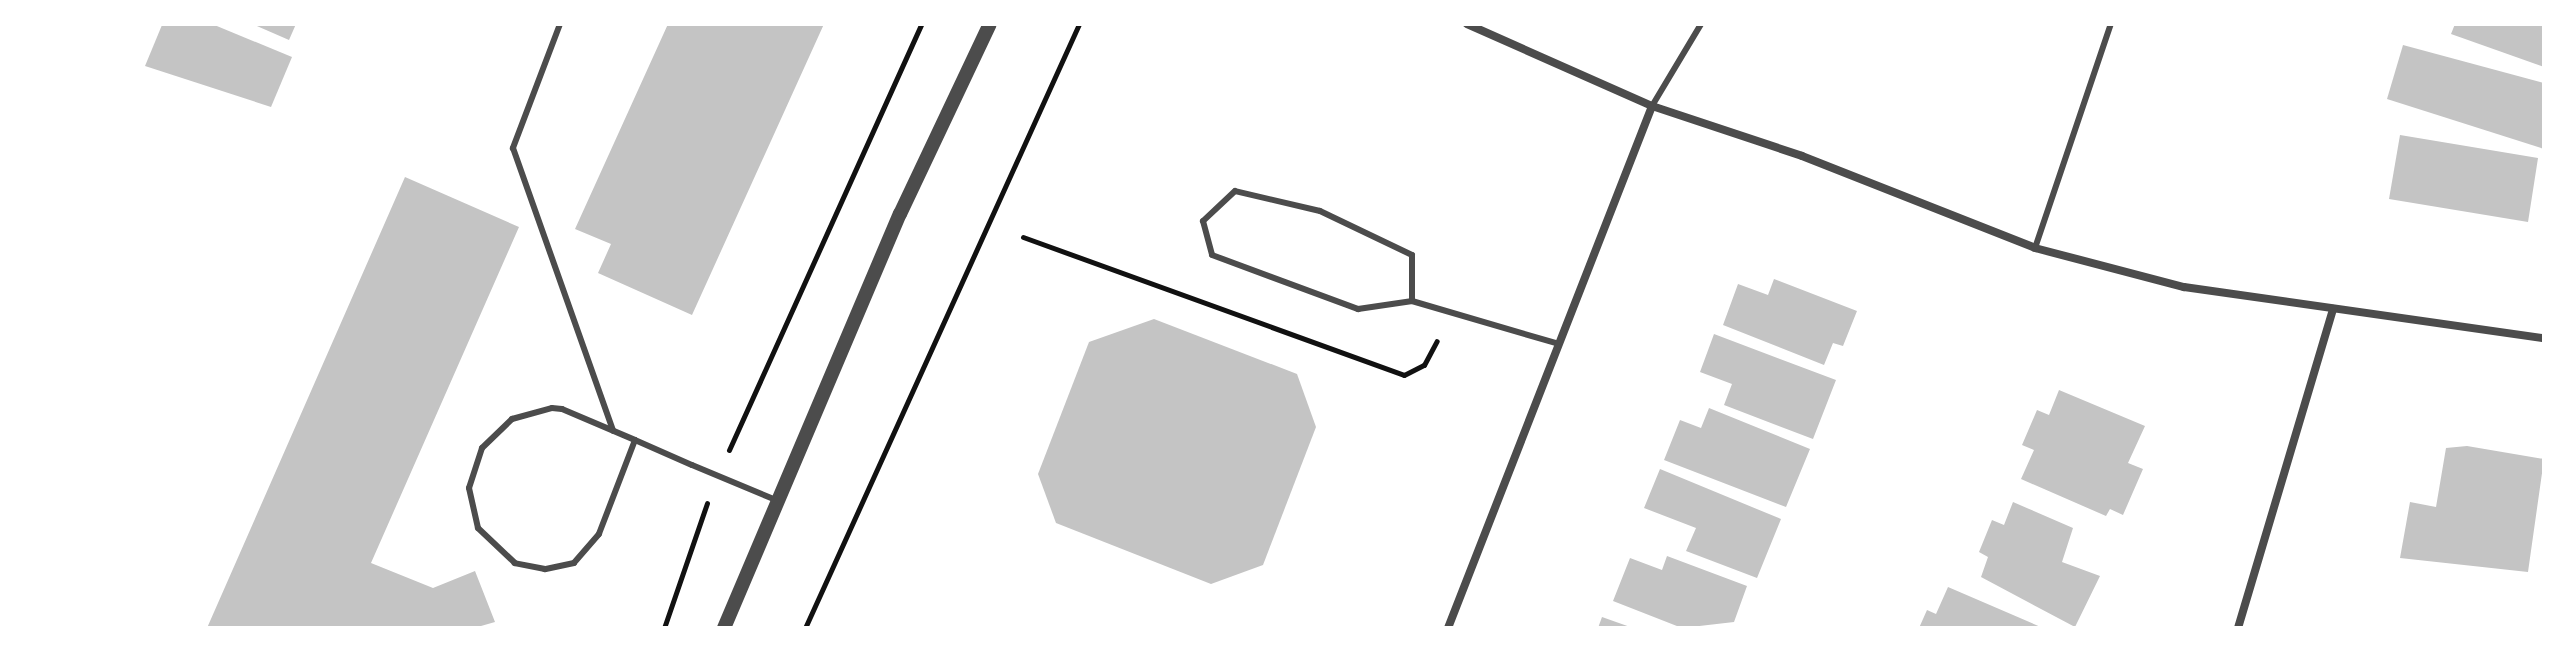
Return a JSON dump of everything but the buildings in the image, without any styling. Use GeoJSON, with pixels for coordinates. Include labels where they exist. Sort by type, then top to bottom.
{"type":"FeatureCollection","features":[{"type":"Feature","properties":{"kind":"street"},"geometry":{"type":"LineString","coordinates":[[724,628],[776,500],[990,24]]}},
{"type":"Feature","properties":{"kind":"street"},"geometry":{"type":"LineString","coordinates":[[1467,24],[1652,106],[1802,156],[2035,248],[2184,287],[2544,338]]}},
{"type":"Feature","properties":{"kind":"street"},"geometry":{"type":"LineString","coordinates":[[1448,628],[1652,106]]}},
{"type":"Feature","properties":{"kind":"street"},"geometry":{"type":"LineString","coordinates":[[2238,628],[2333,309]]}},
{"type":"Feature","properties":{"kind":"lane"},"geometry":{"type":"LineString","coordinates":[[560,24],[513,148],[613,431]]}},
{"type":"Feature","properties":{"kind":"lane"},"geometry":{"type":"LineString","coordinates":[[1652,106],[1701,24]]}},
{"type":"Feature","properties":{"kind":"lane"},"geometry":{"type":"LineString","coordinates":[[2035,248],[2111,24]]}},
{"type":"Feature","properties":{"kind":"lane"},"geometry":{"type":"LineString","coordinates":[[1412,301],[1412,255],[1320,211],[1235,191],[1203,221],[1212,255],[1358,309],[1412,301],[1559,344]]}},
{"type":"Feature","properties":{"kind":"lane"},"geometry":{"type":"LineString","coordinates":[[635,440],[589,551],[555,569],[515,563],[478,528],[469,498],[472,467],[512,419],[562,409],[635,440],[718,476],[776,500]]}},
{"type":"Feature","properties":{"kind":"path"},"geometry":{"type":"LineString","coordinates":[[664,628],[718,476],[921,24]]}},
{"type":"Feature","properties":{"kind":"path"},"geometry":{"type":"LineString","coordinates":[[805,628],[1079,24]]}}]}
